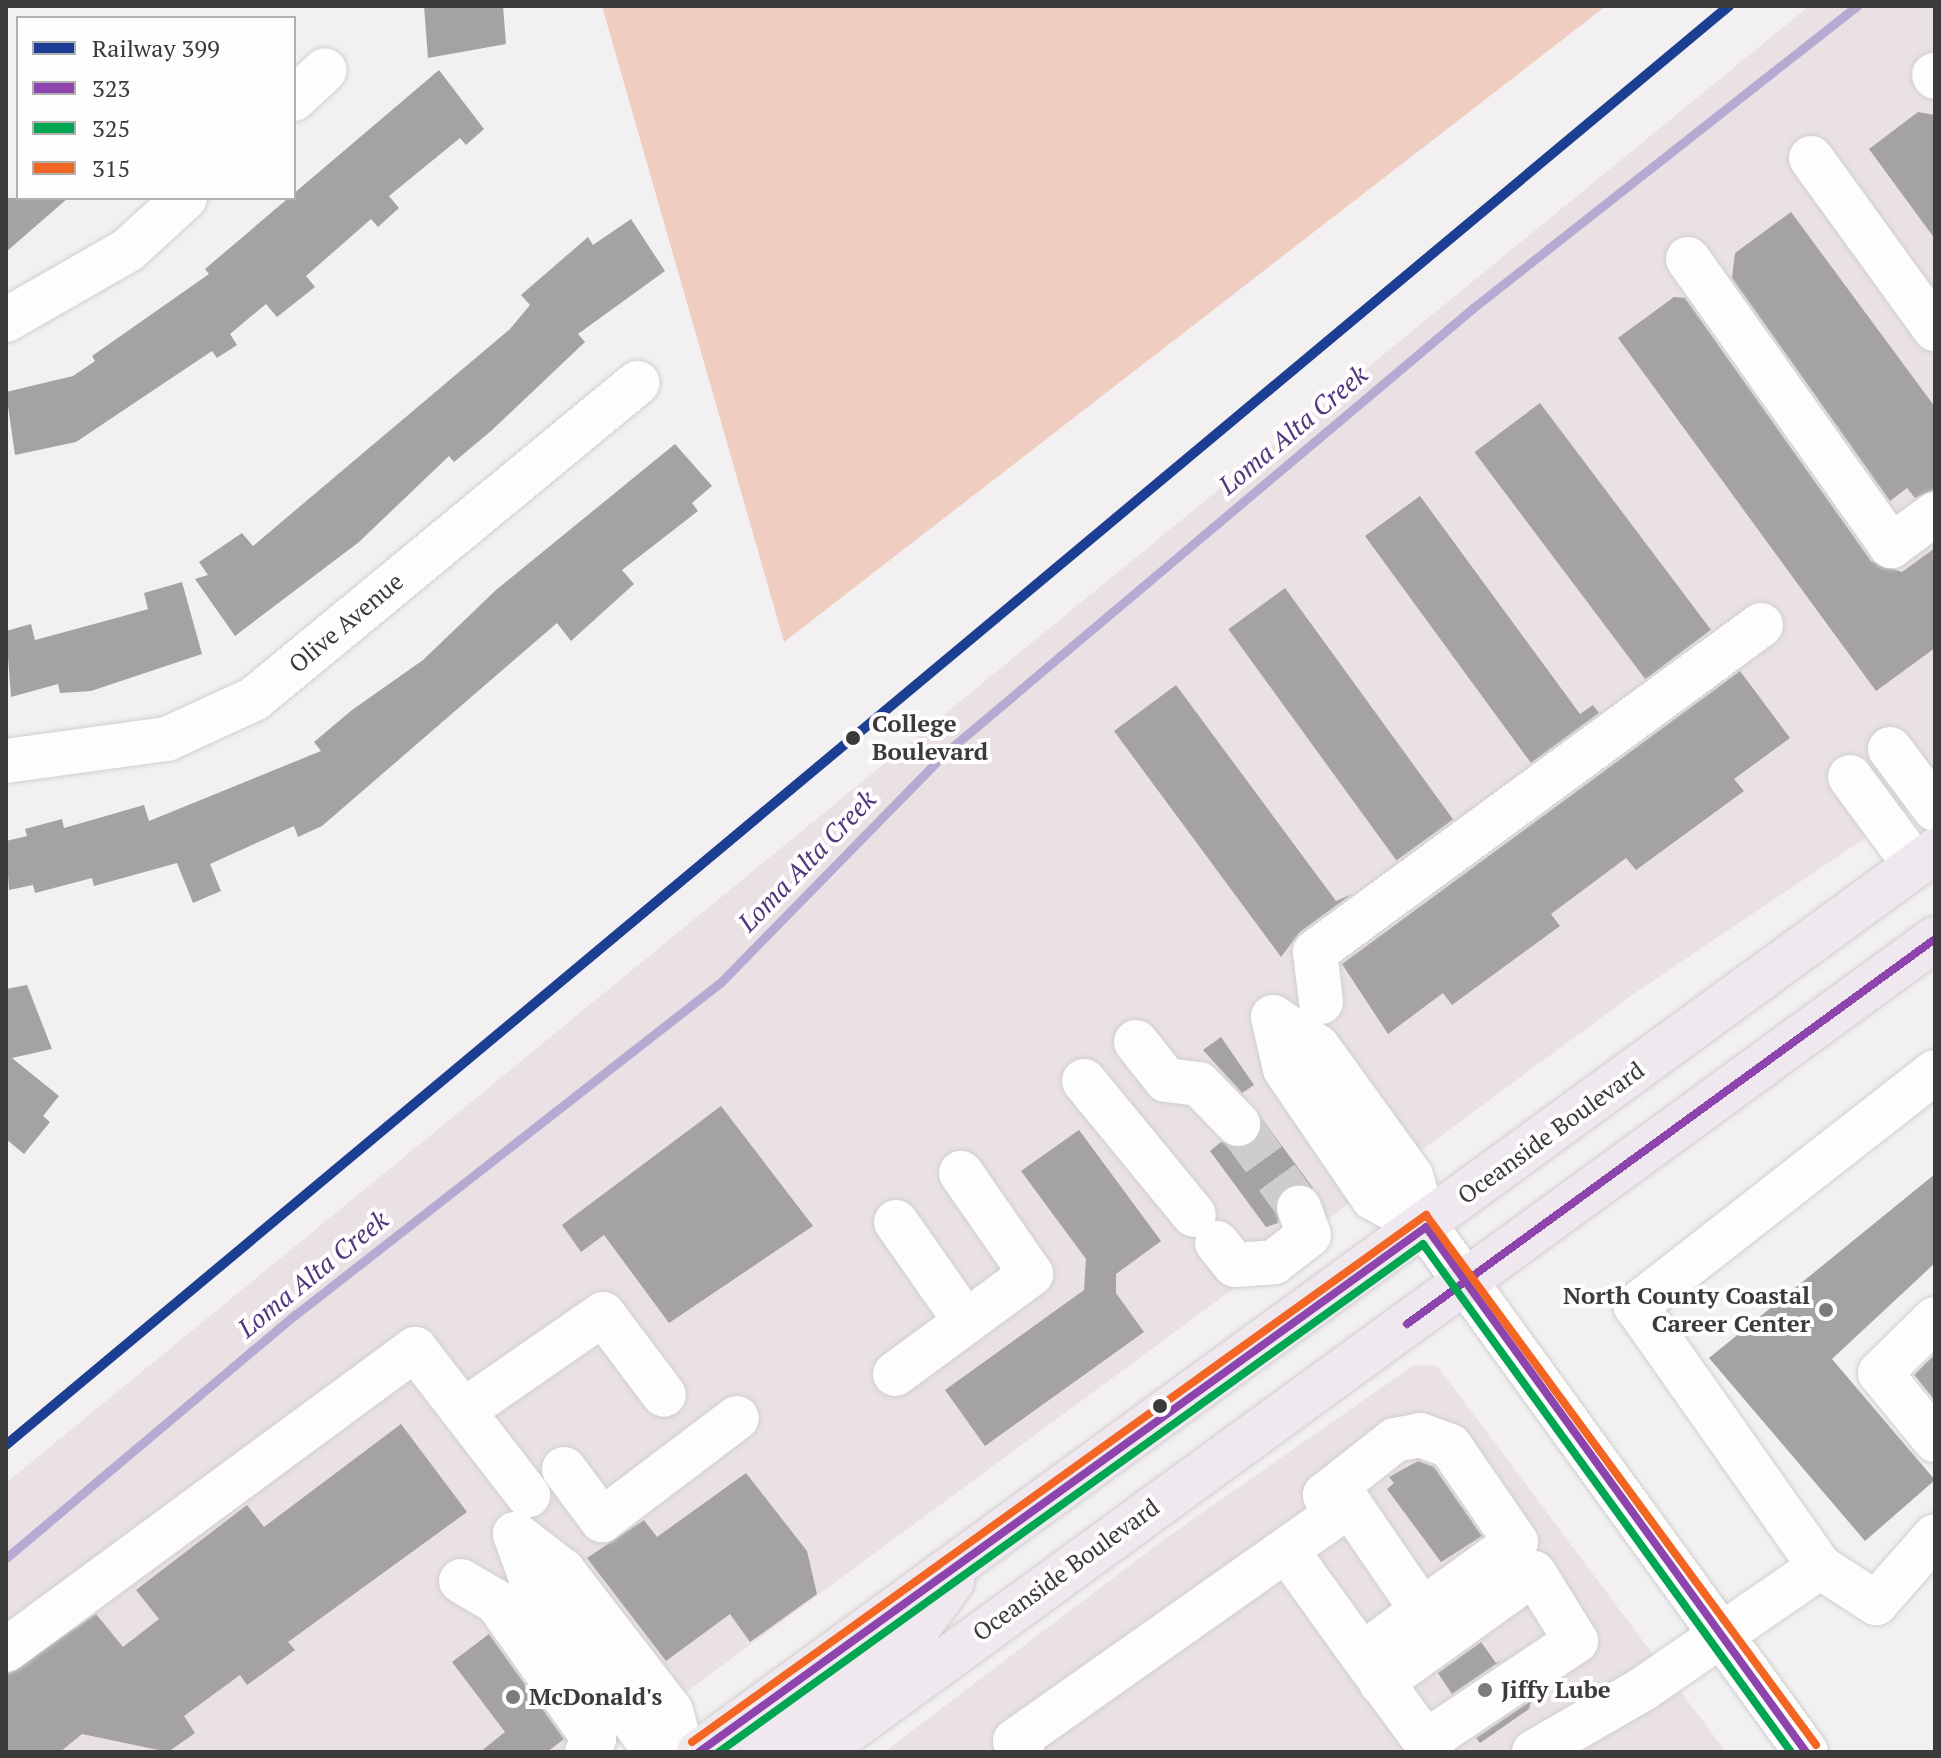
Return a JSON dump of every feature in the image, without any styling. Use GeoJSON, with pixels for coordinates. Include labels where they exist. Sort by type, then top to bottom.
{"type":"FeatureCollection","features":[{"type":"Feature","properties":{"kind":"main road","name":"Oceanside Boulevard"},"geometry":{"type":"LineString","coordinates":[[699,1752],[980,1545],[1426,1227],[1925,858]]}},
{"type":"Feature","properties":{"kind":"main road","name":"Oceanside Boulevard"},"geometry":{"type":"LineString","coordinates":[[819,1752],[1935,939]]}},
{"type":"Feature","properties":{"kind":"main road"},"geometry":{"type":"LineString","coordinates":[[763,1752],[905,1645],[980,1545]]}},
{"type":"Feature","properties":{"kind":"street"},"geometry":{"type":"LineString","coordinates":[[1811,158],[1935,329]]}},
{"type":"Feature","properties":{"kind":"street"},"geometry":{"type":"LineString","coordinates":[[6,320],[31,312],[128,250],[183,200]]}},
{"type":"Feature","properties":{"kind":"street"},"geometry":{"type":"LineString","coordinates":[[1688,259],[1891,546],[1935,514]]}},
{"type":"Feature","properties":{"kind":"street","name":"Olive Avenue"},"geometry":{"type":"LineString","coordinates":[[6,761],[167,739],[254,699],[637,383]]}},
{"type":"Feature","properties":{"kind":"street"},"geometry":{"type":"LineString","coordinates":[[1321,1002],[1315,952],[1761,625]]}},
{"type":"Feature","properties":{"kind":"street"},"geometry":{"type":"LineString","coordinates":[[1890,749],[1935,809]]}},
{"type":"Feature","properties":{"kind":"street"},"geometry":{"type":"LineString","coordinates":[[1850,777],[1925,858]]}},
{"type":"Feature","properties":{"kind":"street"},"geometry":{"type":"LineString","coordinates":[[1136,1042],[1166,1080],[1199,1084],[1238,1124]]}},
{"type":"Feature","properties":{"kind":"street"},"geometry":{"type":"LineString","coordinates":[[1935,1072],[1636,1306],[1820,1567],[1876,1603],[1935,1536]]}},
{"type":"Feature","properties":{"kind":"street"},"geometry":{"type":"LineString","coordinates":[[1084,1081],[1207,1230],[1274,1262],[1309,1235],[1299,1208]]}},
{"type":"Feature","properties":{"kind":"street"},"geometry":{"type":"LineString","coordinates":[[895,1374],[1031,1274],[961,1173]]}},
{"type":"Feature","properties":{"kind":"street"},"geometry":{"type":"LineString","coordinates":[[896,1222],[966,1322]]}},
{"type":"Feature","properties":{"kind":"street"},"geometry":{"type":"LineString","coordinates":[[1426,1227],[1806,1752]]}},
{"type":"Feature","properties":{"kind":"street"},"geometry":{"type":"LineString","coordinates":[[463,1411],[603,1314],[664,1395]]}},
{"type":"Feature","properties":{"kind":"street"},"geometry":{"type":"LineString","coordinates":[[1935,1319],[1880,1373],[1935,1440]]}},
{"type":"Feature","properties":{"kind":"street"},"geometry":{"type":"LineString","coordinates":[[6,1650],[415,1349],[528,1495]]}},
{"type":"Feature","properties":{"kind":"street"},"geometry":{"type":"LineString","coordinates":[[564,1469],[602,1520],[737,1418]]}},
{"type":"Feature","properties":{"kind":"street"},"geometry":{"type":"LineString","coordinates":[[1334,1516],[1325,1495],[1395,1440],[1420,1435],[1450,1446],[1516,1542],[1422,1610],[1372,1669]]}},
{"type":"Feature","properties":{"kind":"street"},"geometry":{"type":"LineString","coordinates":[[1022,1752],[1015,1741],[1350,1505],[1422,1610]]}},
{"type":"Feature","properties":{"kind":"street"},"geometry":{"type":"LineString","coordinates":[[670,1752],[643,1734],[535,1590],[515,1534],[563,1571],[671,1711],[682,1752]]}},
{"type":"Feature","properties":{"kind":"street"},"geometry":{"type":"LineString","coordinates":[[1287,1551],[1372,1669],[1429,1747],[1576,1641],[1534,1573],[1372,1669]]}},
{"type":"Feature","properties":{"kind":"street"},"geometry":{"type":"LineString","coordinates":[[1546,1749],[1643,1689],[1718,1630],[1820,1567]]}},
{"type":"Feature","properties":{"kind":"street"},"geometry":{"type":"LineString","coordinates":[[461,1581],[497,1602],[594,1739],[587,1752]]}},
{"type":"Feature","properties":{"kind":"shaded area"},"geometry":{"type":"Polygon","coordinates":[[[602,6],[1606,6],[784,642],[602,6]]]}},
{"type":"Feature","properties":{"kind":"shaded area"},"geometry":{"type":"Polygon","coordinates":[[[1809,6],[1935,6],[1935,791],[1632,995],[605,1752],[6,1752],[6,1483],[1809,6]]]}},
{"type":"Feature","properties":{"kind":"shaded area"},"geometry":{"type":"Polygon","coordinates":[[[1414,1365],[1437,1366],[1726,1752],[884,1752],[1163,1540],[1414,1365]]]}},
{"type":"Feature","properties":{"kind":"building"},"geometry":{"type":"Polygon","coordinates":[[[424,6],[503,6],[506,44],[428,58],[424,6]]]}},
{"type":"Feature","properties":{"kind":"building"},"geometry":{"type":"Polygon","coordinates":[[[439,70],[484,129],[466,145],[460,138],[389,196],[399,208],[378,227],[371,219],[306,276],[315,287],[277,317],[266,304],[230,334],[237,345],[217,358],[212,351],[76,442],[15,455],[6,392],[73,376],[95,361],[92,356],[209,274],[205,269],[286,200],[296,200],[296,192],[439,70]]]}},
{"type":"Feature","properties":{"kind":"building"},"geometry":{"type":"Polygon","coordinates":[[[1918,112],[1935,115],[1935,239],[1869,149],[1918,112]]]}},
{"type":"Feature","properties":{"kind":"building"},"geometry":{"type":"Polygon","coordinates":[[[6,198],[66,200],[6,252],[6,198]]]}},
{"type":"Feature","properties":{"kind":"building"},"geometry":{"type":"Polygon","coordinates":[[[1791,212],[1935,407],[1935,489],[1915,498],[1907,488],[1890,501],[1732,278],[1735,253],[1791,212]]]}},
{"type":"Feature","properties":{"kind":"building"},"geometry":{"type":"Polygon","coordinates":[[[631,219],[665,271],[578,334],[585,342],[491,431],[454,462],[449,456],[359,542],[235,636],[195,579],[208,575],[199,562],[242,533],[253,546],[510,329],[530,305],[521,295],[588,237],[593,245],[631,219]]]}},
{"type":"Feature","properties":{"kind":"building"},"geometry":{"type":"Polygon","coordinates":[[[1674,297],[1685,298],[1871,561],[1902,572],[1935,548],[1935,648],[1876,691],[1618,338],[1674,297]]]}},
{"type":"Feature","properties":{"kind":"building"},"geometry":{"type":"Polygon","coordinates":[[[1540,403],[1711,630],[1645,679],[1475,452],[1540,403]]]}},
{"type":"Feature","properties":{"kind":"building"},"geometry":{"type":"Polygon","coordinates":[[[675,444],[712,486],[692,503],[698,511],[622,570],[634,584],[571,641],[557,623],[322,826],[298,837],[294,826],[210,864],[221,891],[193,903],[177,863],[94,886],[92,878],[35,893],[33,885],[9,890],[6,841],[27,836],[25,829],[62,819],[64,828],[144,805],[149,821],[321,751],[314,742],[352,710],[423,660],[496,590],[675,444]]]}},
{"type":"Feature","properties":{"kind":"building"},"geometry":{"type":"Polygon","coordinates":[[[1420,496],[1580,714],[1593,705],[1599,713],[1531,763],[1365,536],[1420,496]]]}},
{"type":"Feature","properties":{"kind":"building"},"geometry":{"type":"Polygon","coordinates":[[[182,582],[202,654],[91,691],[60,693],[58,684],[11,697],[6,631],[31,624],[35,640],[120,617],[148,609],[144,593],[182,582]]]}},
{"type":"Feature","properties":{"kind":"building"},"geometry":{"type":"Polygon","coordinates":[[[1285,588],[1453,819],[1396,861],[1228,629],[1285,588]]]}},
{"type":"Feature","properties":{"kind":"building"},"geometry":{"type":"Polygon","coordinates":[[[1740,671],[1790,738],[1734,779],[1744,791],[1636,870],[1626,858],[1551,914],[1560,926],[1452,1005],[1443,993],[1388,1034],[1342,964],[1740,671]]]}},
{"type":"Feature","properties":{"kind":"building"},"geometry":{"type":"Polygon","coordinates":[[[1176,685],[1336,901],[1352,894],[1300,932],[1281,957],[1114,731],[1176,685]]]}},
{"type":"Feature","properties":{"kind":"building"},"geometry":{"type":"Polygon","coordinates":[[[27,985],[52,1049],[12,1058],[59,1096],[43,1116],[50,1122],[24,1154],[6,1139],[6,989],[27,985]]]}},
{"type":"Feature","properties":{"kind":"building"},"geometry":{"type":"Polygon","coordinates":[[[1221,1037],[1254,1085],[1242,1093],[1203,1050],[1221,1037]]]}},
{"type":"Feature","properties":{"kind":"building"},"geometry":{"type":"Polygon","coordinates":[[[721,1106],[813,1226],[669,1323],[604,1235],[581,1252],[562,1225],[721,1106]]]}},
{"type":"Feature","properties":{"kind":"building"},"geometry":{"type":"Polygon","coordinates":[[[1262,1119],[1313,1188],[1291,1184],[1280,1192],[1278,1223],[1266,1227],[1210,1151],[1221,1142],[1243,1148],[1255,1142],[1262,1119]]]}},
{"type":"Feature","properties":{"kind":"building"},"geometry":{"type":"Polygon","coordinates":[[[1079,1130],[1161,1241],[1116,1274],[1116,1293],[1144,1332],[985,1446],[945,1390],[1084,1290],[1086,1259],[1021,1171],[1079,1130]]]}},
{"type":"Feature","properties":{"kind":"building","name":"North County Coastal Career Center"},"geometry":{"type":"Polygon","coordinates":[[[1935,1174],[1935,1263],[1832,1359],[1935,1480],[1865,1541],[1709,1358],[1935,1174]]]}},
{"type":"Feature","properties":{"kind":"building"},"geometry":{"type":"Polygon","coordinates":[[[1935,1354],[1935,1401],[1914,1375],[1935,1354]]]}},
{"type":"Feature","properties":{"kind":"building"},"geometry":{"type":"Polygon","coordinates":[[[401,1424],[467,1512],[288,1642],[295,1650],[247,1685],[240,1675],[184,1716],[195,1733],[168,1752],[82,1734],[60,1752],[6,1752],[6,1675],[96,1614],[123,1647],[159,1619],[136,1590],[247,1505],[264,1527],[401,1424]]]}},
{"type":"Feature","properties":{"kind":"building"},"geometry":{"type":"Polygon","coordinates":[[[1418,1461],[1434,1467],[1482,1536],[1441,1562],[1387,1489],[1394,1483],[1389,1477],[1418,1461]]]}},
{"type":"Feature","properties":{"kind":"building"},"geometry":{"type":"Polygon","coordinates":[[[746,1473],[807,1551],[817,1594],[750,1642],[730,1614],[666,1661],[587,1558],[644,1520],[657,1537],[746,1473]]]}},
{"type":"Feature","properties":{"kind":"building","name":"McDonald's"},"geometry":{"type":"Polygon","coordinates":[[[489,1634],[564,1739],[547,1752],[480,1752],[505,1732],[452,1662],[489,1634]]]}},
{"type":"Feature","properties":{"kind":"building"},"geometry":{"type":"Polygon","coordinates":[[[1481,1642],[1496,1663],[1502,1660],[1452,1694],[1438,1673],[1481,1642]]]}},
{"type":"Feature","properties":{"kind":"building"},"geometry":{"type":"Polygon","coordinates":[[[1531,1701],[1529,1709],[1480,1743],[1476,1738],[1531,1701]]]}},
{"type":"Feature","properties":{"kind":"waterway","name":"Loma Alta Creek"},"geometry":{"type":"LineString","coordinates":[[6,1558],[295,1315],[721,982],[944,754],[1473,308],[1857,6]]}},
{"type":"Feature","properties":{"kind":"tunnel"},"geometry":{"type":"LineString","coordinates":[[1238,1124],[1299,1208]]}},
{"type":"Feature","properties":{"kind":"rail line","name":"399"},"geometry":{"type":"LineString","coordinates":[[6,1445],[1729,6]]}},
{"type":"Feature","properties":{"kind":"transit line","name":"323"},"geometry":{"type":"LineString","coordinates":[[1407,1324],[1935,939]]}},
{"type":"Feature","properties":{"kind":"transit line","name":"315"},"geometry":{"type":"LineString","coordinates":[[692,1742],[1426,1215],[1816,1745]]}},
{"type":"Feature","properties":{"kind":"transit line","name":"323"},"geometry":{"type":"LineString","coordinates":[[699,1752],[1426,1227],[1806,1752]]}},
{"type":"Feature","properties":{"kind":"transit line","name":"325"},"geometry":{"type":"LineString","coordinates":[[719,1752],[1423,1244],[1791,1752]]}},
{"type":"Feature","properties":{"kind":"place","name":"College Boulevard"},"geometry":{"type":"Point","coordinates":[853,738]}},
{"type":"Feature","properties":{"kind":"place","name":"North County Coastal Career Center"},"geometry":{"type":"Point","coordinates":[1826,1310]}},
{"type":"Feature","properties":{"kind":"place","name":"Jiffy Lube"},"geometry":{"type":"Point","coordinates":[1485,1690]}},
{"type":"Feature","properties":{"kind":"place","name":"McDonald's"},"geometry":{"type":"Point","coordinates":[513,1697]}}]}
